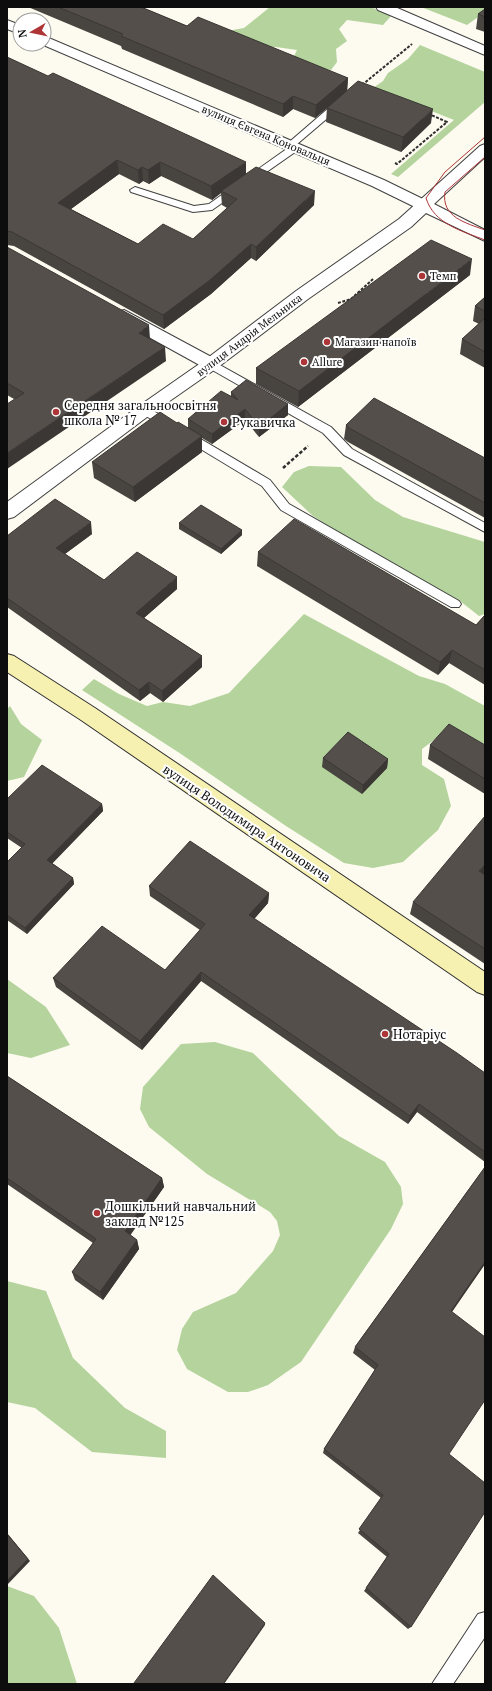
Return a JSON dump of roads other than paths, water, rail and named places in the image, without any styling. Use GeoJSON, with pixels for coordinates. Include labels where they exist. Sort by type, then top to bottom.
{"type":"FeatureCollection","features":[{"type":"Feature","properties":{"kind":"main road","name":"вулиця Володимира Антоновича"},"geometry":{"type":"LineString","coordinates":[[7,662],[88,714],[485,985]]}},
{"type":"Feature","properties":{"kind":"street"},"geometry":{"type":"LineString","coordinates":[[383,7],[485,50]]}},
{"type":"Feature","properties":{"kind":"street","name":"вулиця Євгена Коновальця"},"geometry":{"type":"LineString","coordinates":[[52,43],[378,183],[485,236]]}},
{"type":"Feature","properties":{"kind":"street","name":"вулиця Андрія Мельника"},"geometry":{"type":"LineString","coordinates":[[7,512],[145,410],[211,364],[302,295],[405,223],[485,149]]}},
{"type":"Feature","properties":{"kind":"street"},"geometry":{"type":"LineString","coordinates":[[112,309],[211,364]]}},
{"type":"Feature","properties":{"kind":"lane"},"geometry":{"type":"LineString","coordinates":[[135,190],[193,209],[212,207],[292,147],[349,96]]}},
{"type":"Feature","properties":{"kind":"lane"},"geometry":{"type":"LineString","coordinates":[[211,364],[327,430],[348,452],[485,528]]}},
{"type":"Feature","properties":{"kind":"lane"},"geometry":{"type":"LineString","coordinates":[[145,410],[266,483],[284,507],[455,604]]}},
{"type":"Feature","properties":{"kind":"lane"},"geometry":{"type":"LineString","coordinates":[[442,1684],[485,1621]]}},
{"type":"Feature","properties":{"kind":"tram line"},"geometry":{"type":"LineString","coordinates":[[485,137],[445,172],[426,198],[435,214],[442,220],[458,230],[485,240]]}},
{"type":"Feature","properties":{"kind":"tram line"},"geometry":{"type":"LineString","coordinates":[[485,157],[445,192],[447,208],[456,218],[485,230]]}},
{"type":"Feature","properties":{"kind":"place","name":"Темп"},"geometry":{"type":"Point","coordinates":[422,276]}},
{"type":"Feature","properties":{"kind":"place","name":"Магазин напоїв"},"geometry":{"type":"Point","coordinates":[327,342]}},
{"type":"Feature","properties":{"kind":"place","name":"Allure"},"geometry":{"type":"Point","coordinates":[304,362]}},
{"type":"Feature","properties":{"kind":"place","name":"Середня загальноосвітня школа № 17"},"geometry":{"type":"Point","coordinates":[56,412]}},
{"type":"Feature","properties":{"kind":"place","name":"Рукавичка"},"geometry":{"type":"Point","coordinates":[224,422]}},
{"type":"Feature","properties":{"kind":"place","name":"Нотаріус"},"geometry":{"type":"Point","coordinates":[385,1034]}},
{"type":"Feature","properties":{"kind":"place","name":"Дошкільний навчальний заклад №125"},"geometry":{"type":"Point","coordinates":[97,1213]}}]}
